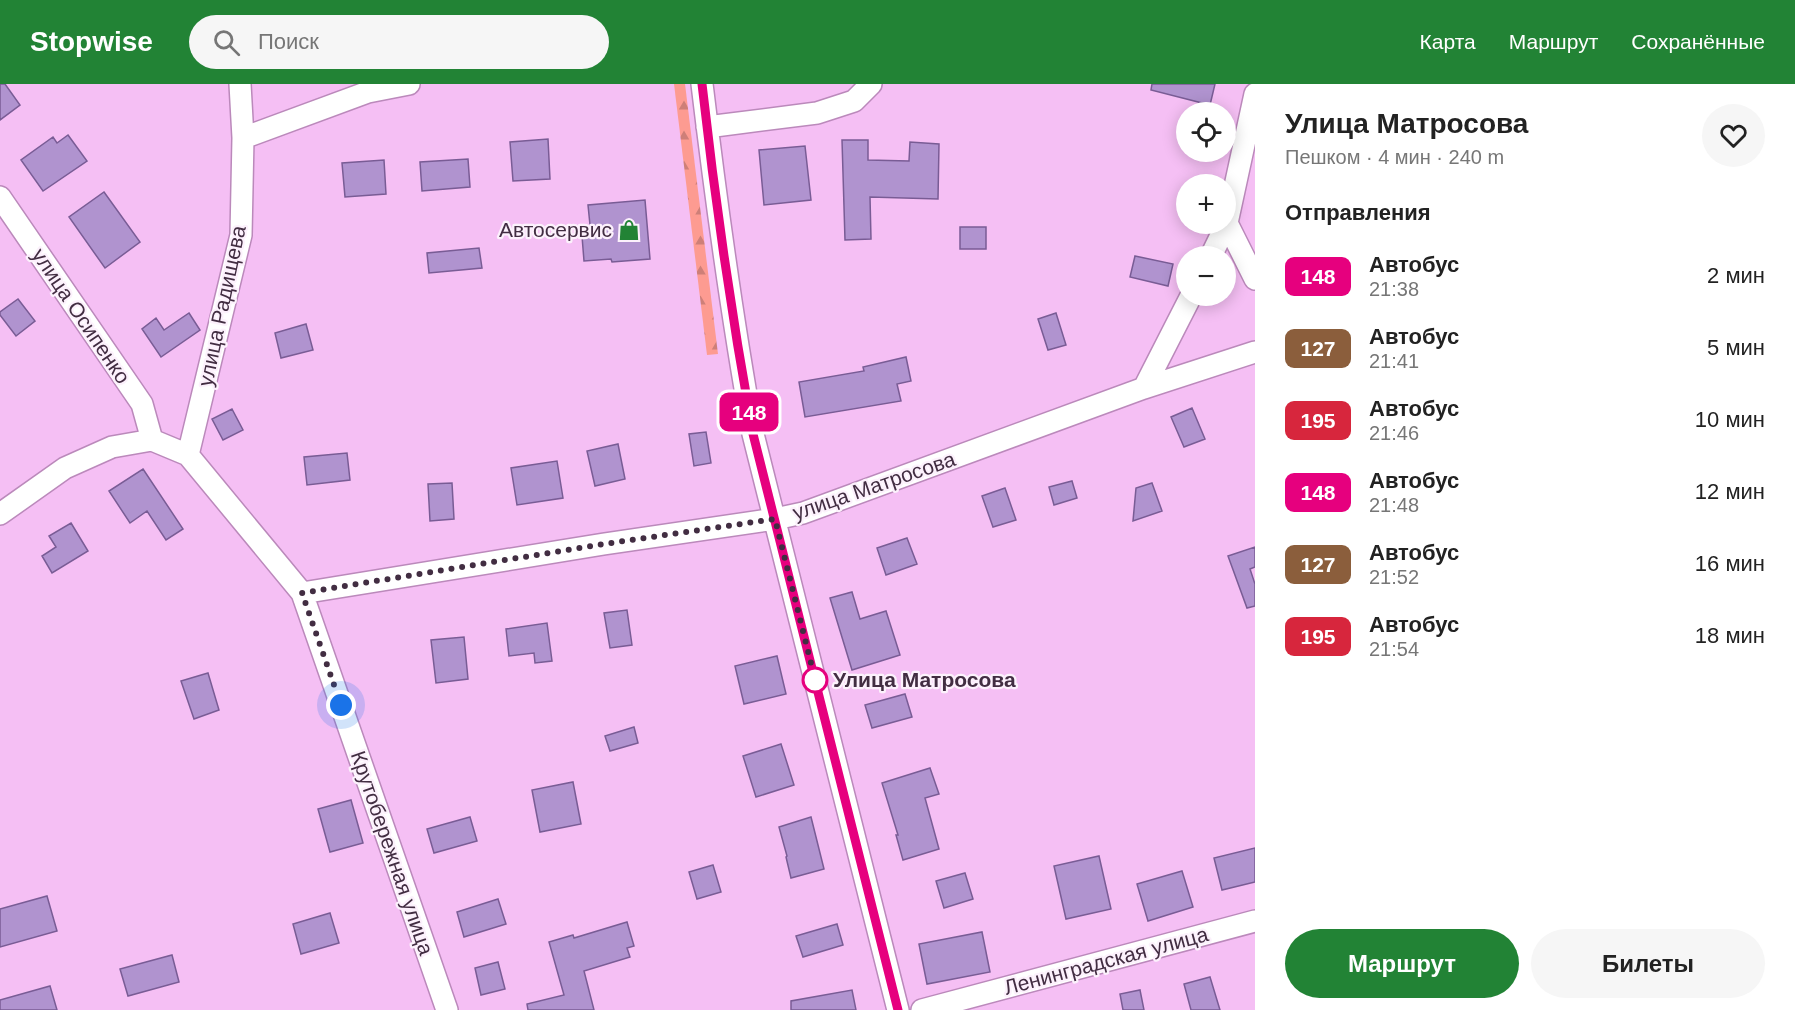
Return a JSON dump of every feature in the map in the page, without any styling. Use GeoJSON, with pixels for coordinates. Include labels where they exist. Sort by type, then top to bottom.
{"type":"FeatureCollection","features":[{"type":"Feature","properties":{"kind":"street","name":"улица Радищева"},"geometry":{"type":"LineString","coordinates":[[188,455],[241,235],[243,138],[240,84]]}},
{"type":"Feature","properties":{"kind":"street"},"geometry":{"type":"LineString","coordinates":[[243,138],[368,92],[409,84]]}},
{"type":"Feature","properties":{"kind":"street"},"geometry":{"type":"LineString","coordinates":[[702,84],[737,345],[753,434],[898,1010]]}},
{"type":"Feature","properties":{"kind":"street"},"geometry":{"type":"LineString","coordinates":[[707,127],[817,113],[854,101],[871,84]]}},
{"type":"Feature","properties":{"kind":"street"},"geometry":{"type":"LineString","coordinates":[[1236,182],[1255,94]]}},
{"type":"Feature","properties":{"kind":"street","name":"улица Осипенко"},"geometry":{"type":"LineString","coordinates":[[0,197],[142,404],[152,440]]}},
{"type":"Feature","properties":{"kind":"street"},"geometry":{"type":"LineString","coordinates":[[1232,234],[1255,279]]}},
{"type":"Feature","properties":{"kind":"street"},"geometry":{"type":"LineString","coordinates":[[1144,388],[1186,306]]}},
{"type":"Feature","properties":{"kind":"street","name":"улица Матросова"},"geometry":{"type":"LineString","coordinates":[[302,593],[804,513],[1144,388],[1255,352]]}},
{"type":"Feature","properties":{"kind":"street"},"geometry":{"type":"LineString","coordinates":[[0,514],[65,468],[112,447],[152,440],[188,455]]}},
{"type":"Feature","properties":{"kind":"street","name":"Крутобережная улица"},"geometry":{"type":"LineString","coordinates":[[188,455],[302,593],[447,1010]]}},
{"type":"Feature","properties":{"kind":"street","name":"Ленинградская улица"},"geometry":{"type":"LineString","coordinates":[[922,1010],[1255,921]]}},
{"type":"Feature","properties":{"kind":"green space"},"geometry":{"type":"Polygon","coordinates":[[[674,84],[685,84],[718,354],[707,355],[674,84]]]}},
{"type":"Feature","properties":{"kind":"building"},"geometry":{"type":"Polygon","coordinates":[[[0,84],[5,84],[20,105],[0,120],[0,84]]]}},
{"type":"Feature","properties":{"kind":"building"},"geometry":{"type":"Polygon","coordinates":[[[1152,84],[1215,84],[1211,102],[1198,102],[1151,90],[1152,84]]]}},
{"type":"Feature","properties":{"kind":"building"},"geometry":{"type":"Polygon","coordinates":[[[68,135],[87,161],[43,191],[21,160],[53,137],[57,143],[68,135]]]}},
{"type":"Feature","properties":{"kind":"building"},"geometry":{"type":"Polygon","coordinates":[[[548,139],[550,179],[513,181],[510,142],[548,139]]]}},
{"type":"Feature","properties":{"kind":"building"},"geometry":{"type":"Polygon","coordinates":[[[842,140],[868,140],[868,160],[909,161],[910,142],[939,144],[938,199],[870,197],[871,239],[845,240],[842,140]]]}},
{"type":"Feature","properties":{"kind":"building"},"geometry":{"type":"Polygon","coordinates":[[[805,146],[811,200],[764,205],[759,150],[805,146]]]}},
{"type":"Feature","properties":{"kind":"building"},"geometry":{"type":"Polygon","coordinates":[[[468,159],[470,187],[422,191],[420,162],[468,159]]]}},
{"type":"Feature","properties":{"kind":"building"},"geometry":{"type":"Polygon","coordinates":[[[384,160],[386,194],[345,197],[342,163],[384,160]]]}},
{"type":"Feature","properties":{"kind":"building"},"geometry":{"type":"Polygon","coordinates":[[[104,192],[140,242],[105,268],[69,217],[104,192]]]}},
{"type":"Feature","properties":{"kind":"building"},"geometry":{"type":"Polygon","coordinates":[[[645,200],[650,259],[612,262],[611,259],[584,261],[582,236],[591,235],[588,205],[645,200]]]}},
{"type":"Feature","properties":{"kind":"building"},"geometry":{"type":"Polygon","coordinates":[[[960,227],[986,227],[986,249],[960,249],[960,227]]]}},
{"type":"Feature","properties":{"kind":"building"},"geometry":{"type":"Polygon","coordinates":[[[479,248],[482,268],[429,273],[427,253],[479,248]]]}},
{"type":"Feature","properties":{"kind":"building"},"geometry":{"type":"Polygon","coordinates":[[[1135,256],[1173,264],[1168,286],[1130,277],[1135,256]]]}},
{"type":"Feature","properties":{"kind":"building"},"geometry":{"type":"Polygon","coordinates":[[[18,299],[35,321],[16,336],[0,312],[18,299]]]}},
{"type":"Feature","properties":{"kind":"building"},"geometry":{"type":"Polygon","coordinates":[[[189,313],[200,330],[161,357],[142,329],[156,318],[164,330],[189,313]]]}},
{"type":"Feature","properties":{"kind":"building"},"geometry":{"type":"Polygon","coordinates":[[[1056,313],[1066,345],[1048,350],[1038,319],[1056,313]]]}},
{"type":"Feature","properties":{"kind":"building"},"geometry":{"type":"Polygon","coordinates":[[[306,324],[313,350],[281,358],[275,333],[306,324]]]}},
{"type":"Feature","properties":{"kind":"building"},"geometry":{"type":"Polygon","coordinates":[[[906,357],[911,381],[897,384],[901,401],[805,417],[799,382],[864,371],[863,367],[906,357]]]}},
{"type":"Feature","properties":{"kind":"building"},"geometry":{"type":"Polygon","coordinates":[[[1192,408],[1205,439],[1184,447],[1171,417],[1192,408]]]}},
{"type":"Feature","properties":{"kind":"building"},"geometry":{"type":"Polygon","coordinates":[[[232,409],[243,430],[223,440],[212,419],[232,409]]]}},
{"type":"Feature","properties":{"kind":"building"},"geometry":{"type":"Polygon","coordinates":[[[706,432],[711,463],[694,466],[689,434],[706,432]]]}},
{"type":"Feature","properties":{"kind":"building"},"geometry":{"type":"Polygon","coordinates":[[[618,444],[625,479],[595,486],[587,451],[618,444]]]}},
{"type":"Feature","properties":{"kind":"building"},"geometry":{"type":"Polygon","coordinates":[[[347,453],[350,480],[307,485],[304,457],[347,453]]]}},
{"type":"Feature","properties":{"kind":"building"},"geometry":{"type":"Polygon","coordinates":[[[557,461],[563,498],[517,505],[511,468],[557,461]]]}},
{"type":"Feature","properties":{"kind":"building"},"geometry":{"type":"Polygon","coordinates":[[[143,469],[183,529],[166,540],[147,511],[130,523],[109,491],[143,469]]]}},
{"type":"Feature","properties":{"kind":"building"},"geometry":{"type":"Polygon","coordinates":[[[1072,481],[1077,498],[1054,505],[1049,487],[1072,481]]]}},
{"type":"Feature","properties":{"kind":"building"},"geometry":{"type":"Polygon","coordinates":[[[452,483],[454,519],[430,521],[428,484],[452,483]]]}},
{"type":"Feature","properties":{"kind":"building"},"geometry":{"type":"Polygon","coordinates":[[[1152,483],[1162,511],[1133,521],[1136,488],[1152,483]]]}},
{"type":"Feature","properties":{"kind":"building"},"geometry":{"type":"Polygon","coordinates":[[[1005,488],[1016,520],[993,527],[982,496],[1005,488]]]}},
{"type":"Feature","properties":{"kind":"building"},"geometry":{"type":"Polygon","coordinates":[[[71,523],[88,551],[52,573],[42,556],[56,547],[49,536],[71,523]]]}},
{"type":"Feature","properties":{"kind":"building"},"geometry":{"type":"Polygon","coordinates":[[[907,538],[917,564],[886,575],[877,548],[907,538]]]}},
{"type":"Feature","properties":{"kind":"building"},"geometry":{"type":"Polygon","coordinates":[[[1255,547],[1255,567],[1250,569],[1255,584],[1255,606],[1247,608],[1228,556],[1255,547]]]}},
{"type":"Feature","properties":{"kind":"building"},"geometry":{"type":"Polygon","coordinates":[[[852,592],[860,619],[886,611],[900,655],[852,670],[830,598],[852,592]]]}},
{"type":"Feature","properties":{"kind":"building"},"geometry":{"type":"Polygon","coordinates":[[[627,610],[632,645],[610,648],[604,613],[627,610]]]}},
{"type":"Feature","properties":{"kind":"building"},"geometry":{"type":"Polygon","coordinates":[[[547,623],[552,661],[535,663],[534,653],[509,656],[506,629],[547,623]]]}},
{"type":"Feature","properties":{"kind":"building"},"geometry":{"type":"Polygon","coordinates":[[[464,637],[468,679],[436,683],[431,640],[464,637]]]}},
{"type":"Feature","properties":{"kind":"building"},"geometry":{"type":"Polygon","coordinates":[[[777,656],[786,694],[744,704],[735,666],[777,656]]]}},
{"type":"Feature","properties":{"kind":"building"},"geometry":{"type":"Polygon","coordinates":[[[208,673],[219,710],[194,719],[181,681],[208,673]]]}},
{"type":"Feature","properties":{"kind":"building"},"geometry":{"type":"Polygon","coordinates":[[[905,694],[912,717],[872,728],[865,705],[905,694]]]}},
{"type":"Feature","properties":{"kind":"building"},"geometry":{"type":"Polygon","coordinates":[[[634,727],[638,743],[610,751],[605,736],[634,727]]]}},
{"type":"Feature","properties":{"kind":"building"},"geometry":{"type":"Polygon","coordinates":[[[781,744],[794,785],[756,797],[743,756],[781,744]]]}},
{"type":"Feature","properties":{"kind":"building"},"geometry":{"type":"Polygon","coordinates":[[[930,768],[939,794],[925,798],[939,849],[903,860],[882,783],[930,768]]]}},
{"type":"Feature","properties":{"kind":"building"},"geometry":{"type":"Polygon","coordinates":[[[573,782],[581,824],[540,832],[532,790],[573,782]]]}},
{"type":"Feature","properties":{"kind":"building"},"geometry":{"type":"Polygon","coordinates":[[[351,800],[363,843],[330,852],[318,809],[351,800]]]}},
{"type":"Feature","properties":{"kind":"building"},"geometry":{"type":"Polygon","coordinates":[[[470,817],[477,841],[434,853],[427,829],[470,817]]]}},
{"type":"Feature","properties":{"kind":"building"},"geometry":{"type":"Polygon","coordinates":[[[811,817],[824,869],[791,878],[779,827],[811,817]]]}},
{"type":"Feature","properties":{"kind":"building"},"geometry":{"type":"Polygon","coordinates":[[[1255,848],[1255,882],[1222,890],[1214,858],[1255,848]]]}},
{"type":"Feature","properties":{"kind":"building"},"geometry":{"type":"Polygon","coordinates":[[[1099,856],[1111,909],[1066,919],[1054,866],[1099,856]]]}},
{"type":"Feature","properties":{"kind":"building"},"geometry":{"type":"Polygon","coordinates":[[[713,865],[721,892],[697,899],[689,872],[713,865]]]}},
{"type":"Feature","properties":{"kind":"building"},"geometry":{"type":"Polygon","coordinates":[[[1182,871],[1193,907],[1148,921],[1137,884],[1182,871]]]}},
{"type":"Feature","properties":{"kind":"building"},"geometry":{"type":"Polygon","coordinates":[[[965,873],[973,899],[944,908],[936,881],[965,873]]]}},
{"type":"Feature","properties":{"kind":"building"},"geometry":{"type":"Polygon","coordinates":[[[47,896],[57,931],[0,947],[0,909],[47,896]]]}},
{"type":"Feature","properties":{"kind":"building"},"geometry":{"type":"Polygon","coordinates":[[[498,899],[506,924],[464,937],[457,912],[498,899]]]}},
{"type":"Feature","properties":{"kind":"building"},"geometry":{"type":"Polygon","coordinates":[[[330,913],[339,943],[301,954],[293,924],[330,913]]]}},
{"type":"Feature","properties":{"kind":"building"},"geometry":{"type":"Polygon","coordinates":[[[627,922],[634,946],[627,948],[630,957],[584,971],[594,1010],[528,1010],[527,1004],[564,995],[549,942],[573,935],[574,938],[627,922]]]}},
{"type":"Feature","properties":{"kind":"building"},"geometry":{"type":"Polygon","coordinates":[[[837,924],[843,945],[803,957],[796,936],[837,924]]]}},
{"type":"Feature","properties":{"kind":"building"},"geometry":{"type":"Polygon","coordinates":[[[982,932],[990,972],[927,984],[919,944],[982,932]]]}},
{"type":"Feature","properties":{"kind":"building"},"geometry":{"type":"Polygon","coordinates":[[[172,955],[179,982],[128,996],[120,969],[172,955]]]}},
{"type":"Feature","properties":{"kind":"building"},"geometry":{"type":"Polygon","coordinates":[[[498,962],[505,989],[481,995],[475,968],[498,962]]]}},
{"type":"Feature","properties":{"kind":"building"},"geometry":{"type":"Polygon","coordinates":[[[1210,977],[1220,1010],[1191,1010],[1184,984],[1210,977]]]}},
{"type":"Feature","properties":{"kind":"building"},"geometry":{"type":"Polygon","coordinates":[[[50,986],[57,1010],[0,1010],[0,1000],[50,986]]]}},
{"type":"Feature","properties":{"kind":"building"},"geometry":{"type":"Polygon","coordinates":[[[852,990],[856,1010],[791,1010],[791,1001],[852,990]]]}},
{"type":"Feature","properties":{"kind":"building"},"geometry":{"type":"Polygon","coordinates":[[[1140,990],[1144,1010],[1123,1010],[1120,994],[1140,990]]]}},
{"type":"Feature","properties":{"kind":"bus line","name":"148"},"geometry":{"type":"LineString","coordinates":[[702,84],[723,249],[753,434],[898,1010]]}},
{"type":"Feature","properties":{"kind":"place","name":"Автосервис"},"geometry":{"type":"Point","coordinates":[629,230]}},
{"type":"Feature","properties":{"kind":"place","name":"Улица Матросова"},"geometry":{"type":"Point","coordinates":[815,680]}},
{"type":"Feature","properties":{"kind":"route"},"geometry":{"type":"LineString","coordinates":[[341,705],[302,593],[775,519],[817,687],[815,680]]}}]}
